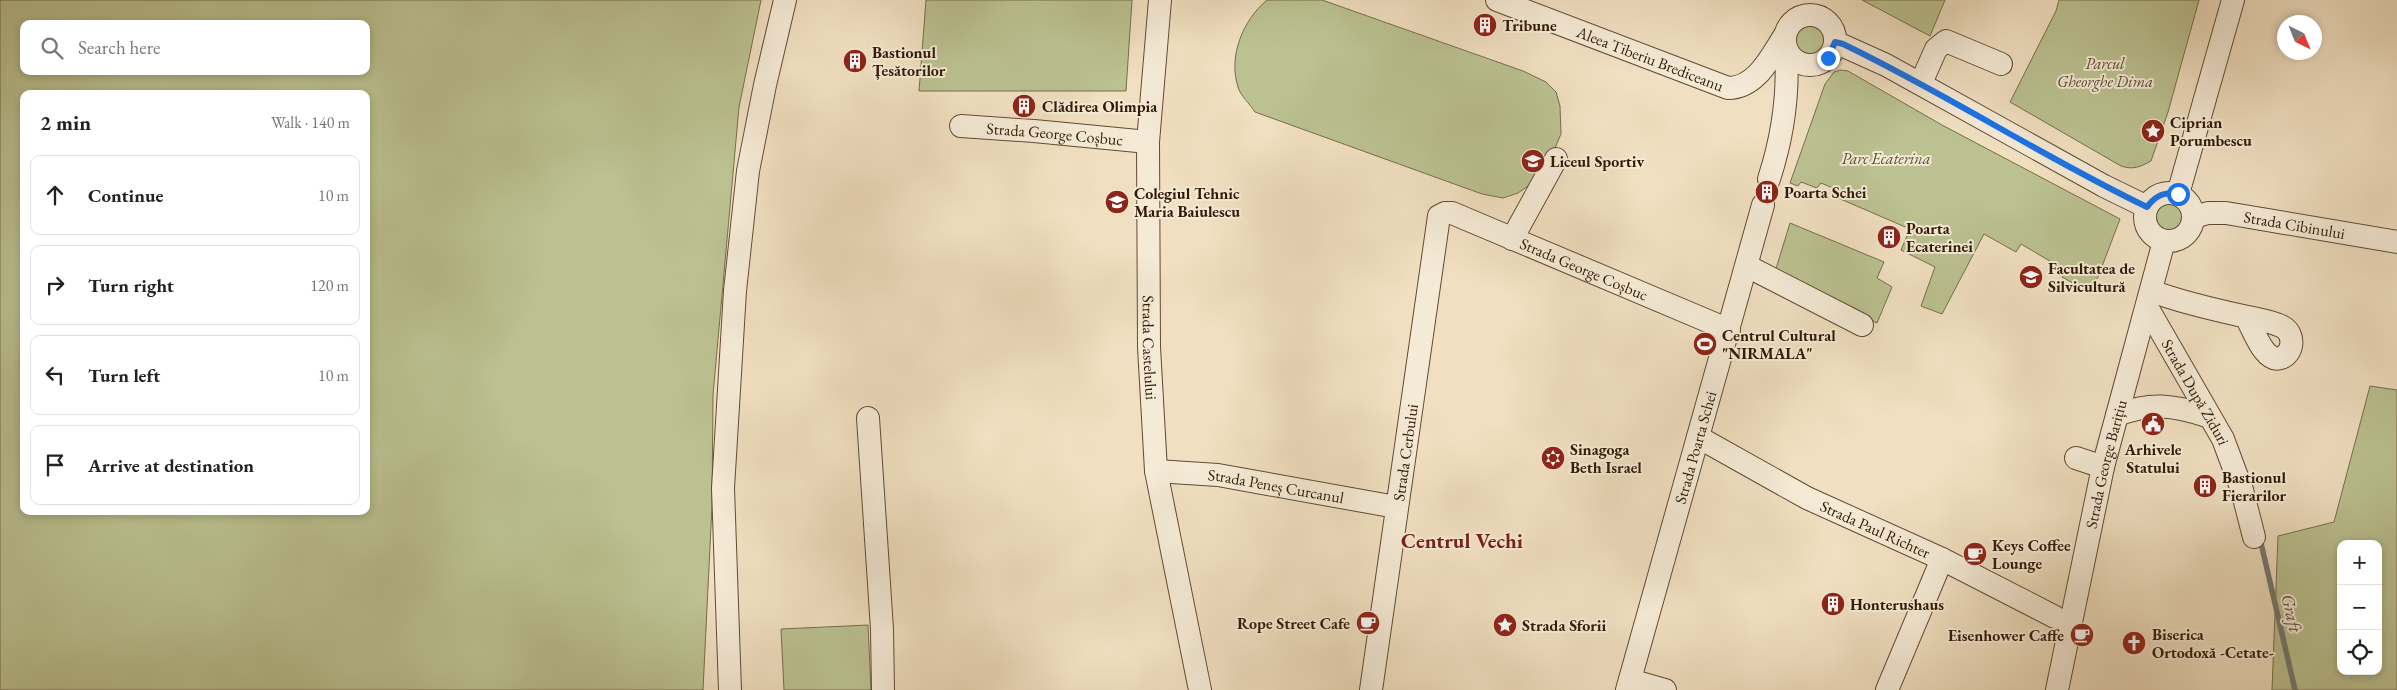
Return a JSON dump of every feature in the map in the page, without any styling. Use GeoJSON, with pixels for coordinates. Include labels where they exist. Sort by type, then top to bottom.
{"type":"FeatureCollection","features":[{"type":"Feature","properties":{"kind":"street"},"geometry":{"type":"LineString","coordinates":[[731,689],[723,488],[735,291],[748,171],[765,85],[785,0]]}},
{"type":"Feature","properties":{"kind":"street","name":"Strada Castelului"},"geometry":{"type":"LineString","coordinates":[[1160,0],[1148,142],[1149,347],[1156,471],[1200,690]]}},
{"type":"Feature","properties":{"kind":"street","name":"Aleea Tiberiu Brediceanu"},"geometry":{"type":"LineString","coordinates":[[1497,0],[1728,88],[1735,88],[1751,81],[1764,67],[1788,27]]}},
{"type":"Feature","properties":{"kind":"street"},"geometry":{"type":"LineString","coordinates":[[2178,194],[2232,0]]}},
{"type":"Feature","properties":{"kind":"street"},"geometry":{"type":"LineString","coordinates":[[1769,180],[1782,140],[1788,27],[1799,17],[1816,15],[1830,25],[1835,42],[1828,58],[1812,65],[1796,62],[1788,27]]}},
{"type":"Feature","properties":{"kind":"street"},"geometry":{"type":"LineString","coordinates":[[1921,83],[1936,49],[1946,41],[2001,64]]}},
{"type":"Feature","properties":{"kind":"street"},"geometry":{"type":"LineString","coordinates":[[1835,42],[1921,83],[2104,186],[2147,207]]}},
{"type":"Feature","properties":{"kind":"street","name":"Strada George Coșbuc"},"geometry":{"type":"LineString","coordinates":[[961,126],[1148,142]]}},
{"type":"Feature","properties":{"kind":"street"},"geometry":{"type":"LineString","coordinates":[[1512,239],[1556,159]]}},
{"type":"Feature","properties":{"kind":"street"},"geometry":{"type":"LineString","coordinates":[[2178,194],[2189,203],[2194,217],[2188,232],[2182,238],[2174,241],[2164,241],[2149,230],[2145,218],[2147,207],[2157,196],[2178,194]]}},
{"type":"Feature","properties":{"kind":"street","name":"Strada Poarta Schei"},"geometry":{"type":"LineString","coordinates":[[1628,685],[1763,205]]}},
{"type":"Feature","properties":{"kind":"street","name":"Strada George Coșbuc"},"geometry":{"type":"LineString","coordinates":[[1439,216],[1445,213],[1452,213],[1729,330]]}},
{"type":"Feature","properties":{"kind":"street","name":"Strada Cibinului"},"geometry":{"type":"LineString","coordinates":[[2194,217],[2208,213],[2226,213],[2397,242]]}},
{"type":"Feature","properties":{"kind":"street","name":"Strada Cerbului"},"geometry":{"type":"LineString","coordinates":[[1371,690],[1439,216]]}},
{"type":"Feature","properties":{"kind":"street","name":"Strada George Barițiu"},"geometry":{"type":"LineString","coordinates":[[2057,690],[2103,468],[2164,241]]}},
{"type":"Feature","properties":{"kind":"street"},"geometry":{"type":"LineString","coordinates":[[1747,266],[1862,325]]}},
{"type":"Feature","properties":{"kind":"street"},"geometry":{"type":"LineString","coordinates":[[2149,299],[2178,301],[2246,317]]}},
{"type":"Feature","properties":{"kind":"street","name":"Strada După Ziduri"},"geometry":{"type":"LineString","coordinates":[[2149,299],[2207,416],[2223,439],[2242,490],[2254,537]]}},
{"type":"Feature","properties":{"kind":"street"},"geometry":{"type":"LineString","coordinates":[[2117,415],[2137,407],[2163,405],[2183,408],[2207,416]]}},
{"type":"Feature","properties":{"kind":"street"},"geometry":{"type":"LineString","coordinates":[[868,418],[882,629],[883,690]]}},
{"type":"Feature","properties":{"kind":"street","name":"Strada Paul Richter"},"geometry":{"type":"LineString","coordinates":[[1698,437],[1807,498],[1942,558],[2055,616]]}},
{"type":"Feature","properties":{"kind":"street"},"geometry":{"type":"LineString","coordinates":[[2076,458],[2103,468]]}},
{"type":"Feature","properties":{"kind":"street","name":"Strada Peneș Curcanul"},"geometry":{"type":"LineString","coordinates":[[1156,471],[1218,475],[1396,507]]}},
{"type":"Feature","properties":{"kind":"street"},"geometry":{"type":"LineString","coordinates":[[1887,690],[1942,558]]}},
{"type":"Feature","properties":{"kind":"street"},"geometry":{"type":"LineString","coordinates":[[1628,685],[1665,690]]}},
{"type":"Feature","properties":{"kind":"green space"},"geometry":{"type":"Polygon","coordinates":[[[0,0],[761,0],[739,107],[713,395],[712,506],[703,690],[0,690],[0,0]]]}},
{"type":"Feature","properties":{"kind":"green space"},"geometry":{"type":"Polygon","coordinates":[[[926,0],[1132,0],[1126,91],[919,91],[926,0]]]}},
{"type":"Feature","properties":{"kind":"green space"},"geometry":{"type":"Polygon","coordinates":[[[1267,0],[1322,0],[1523,71],[1546,82],[1556,92],[1560,106],[1561,134],[1551,157],[1538,179],[1518,193],[1503,198],[1482,194],[1255,112],[1239,90],[1235,75],[1236,51],[1245,28],[1258,8],[1267,0]]]}},
{"type":"Feature","properties":{"kind":"green space"},"geometry":{"type":"Polygon","coordinates":[[[1862,0],[1945,0],[1930,36],[1862,0]]]}},
{"type":"Feature","properties":{"kind":"green space","name":"Parcul Gheorghe Dima"},"geometry":{"type":"Polygon","coordinates":[[[2059,0],[2199,0],[2168,112],[2151,161],[2136,167],[2121,166],[2010,102],[2056,11],[2059,0]]]}},
{"type":"Feature","properties":{"kind":"green space"},"geometry":{"type":"Polygon","coordinates":[[[1810,22],[1817,23],[1823,27],[1827,33],[1827,47],[1823,53],[1817,57],[1810,58],[1803,57],[1797,53],[1793,47],[1792,40],[1793,33],[1797,27],[1803,23],[1810,22]]]}},
{"type":"Feature","properties":{"kind":"green space","name":"Parc Ecaterina"},"geometry":{"type":"Polygon","coordinates":[[[1848,71],[1942,125],[2120,219],[2098,277],[2089,292],[2062,277],[2065,270],[2021,244],[2016,252],[1984,234],[1942,314],[1921,306],[1935,267],[1901,250],[1910,229],[1838,198],[1840,191],[1821,183],[1817,188],[1801,182],[1798,186],[1790,183],[1825,84],[1834,72],[1848,71]]]}},
{"type":"Feature","properties":{"kind":"green space"},"geometry":{"type":"Polygon","coordinates":[[[2169,202],[2179,206],[2183,216],[2179,226],[2169,230],[2159,226],[2155,216],[2159,206],[2169,202]]]}},
{"type":"Feature","properties":{"kind":"green space"},"geometry":{"type":"Polygon","coordinates":[[[1790,223],[1884,262],[1877,278],[1892,287],[1877,323],[1775,272],[1790,223]]]}},
{"type":"Feature","properties":{"kind":"green space"},"geometry":{"type":"Polygon","coordinates":[[[2370,386],[2397,390],[2397,690],[2272,690],[2278,536],[2334,522],[2370,386]]]}},
{"type":"Feature","properties":{"kind":"green space"},"geometry":{"type":"Polygon","coordinates":[[[868,625],[871,690],[784,690],[781,629],[868,625]]]}},
{"type":"Feature","properties":{"kind":"waterway","name":"Graft"},"geometry":{"type":"LineString","coordinates":[[2261,543],[2295,690]]}},
{"type":"Feature","properties":{"kind":"place","name":"Tribune"},"geometry":{"type":"Point","coordinates":[1485,25]}},
{"type":"Feature","properties":{"kind":"place","name":"Bastionul Țesătorilor"},"geometry":{"type":"Point","coordinates":[855,61]}},
{"type":"Feature","properties":{"kind":"place","name":"Clădirea Olimpia"},"geometry":{"type":"Point","coordinates":[1024,106]}},
{"type":"Feature","properties":{"kind":"place","name":"Ciprian Porumbescu"},"geometry":{"type":"Point","coordinates":[2153,131]}},
{"type":"Feature","properties":{"kind":"place","name":"Liceul Sportiv"},"geometry":{"type":"Point","coordinates":[1533,161]}},
{"type":"Feature","properties":{"kind":"place","name":"Poarta Schei"},"geometry":{"type":"Point","coordinates":[1767,192]}},
{"type":"Feature","properties":{"kind":"place","name":"Colegiul Tehnic Maria Baiulescu"},"geometry":{"type":"Point","coordinates":[1117,202]}},
{"type":"Feature","properties":{"kind":"place","name":"Poarta Ecaterinei"},"geometry":{"type":"Point","coordinates":[1889,237]}},
{"type":"Feature","properties":{"kind":"place","name":"Facultatea de Silvicultură"},"geometry":{"type":"Point","coordinates":[2031,277]}},
{"type":"Feature","properties":{"kind":"place","name":"Centrul Cultural \"NIRMALA\""},"geometry":{"type":"Point","coordinates":[1705,344]}},
{"type":"Feature","properties":{"kind":"place","name":"Arhivele Statului"},"geometry":{"type":"Point","coordinates":[2153,424]}},
{"type":"Feature","properties":{"kind":"place","name":"Sinagoga Beth Israel"},"geometry":{"type":"Point","coordinates":[1553,458]}},
{"type":"Feature","properties":{"kind":"place","name":"Bastionul Fierarilor"},"geometry":{"type":"Point","coordinates":[2205,486]}},
{"type":"Feature","properties":{"kind":"place","name":"Keys Coffee Lounge"},"geometry":{"type":"Point","coordinates":[1975,554]}},
{"type":"Feature","properties":{"kind":"place","name":"Honterushaus"},"geometry":{"type":"Point","coordinates":[1833,604]}},
{"type":"Feature","properties":{"kind":"place","name":"Rope Street Cafe"},"geometry":{"type":"Point","coordinates":[1368,623]}},
{"type":"Feature","properties":{"kind":"place","name":"Strada Sforii"},"geometry":{"type":"Point","coordinates":[1505,625]}},
{"type":"Feature","properties":{"kind":"place","name":"Eisenhower Caffe"},"geometry":{"type":"Point","coordinates":[2082,635]}},
{"type":"Feature","properties":{"kind":"place","name":"Biserica Ortodoxă -Cetate-"},"geometry":{"type":"Point","coordinates":[2134,643]}},
{"type":"Feature","properties":{"kind":"district","name":"Centrul Vechi"},"geometry":{"type":"Point","coordinates":[1462,540]}},
{"type":"Feature","properties":{"kind":"route"},"geometry":{"type":"LineString","coordinates":[[1828,58],[1835,42],[1843,44],[1944,96],[2104,186],[2147,207],[2157,196],[2171,193],[2178,194]]}}]}
